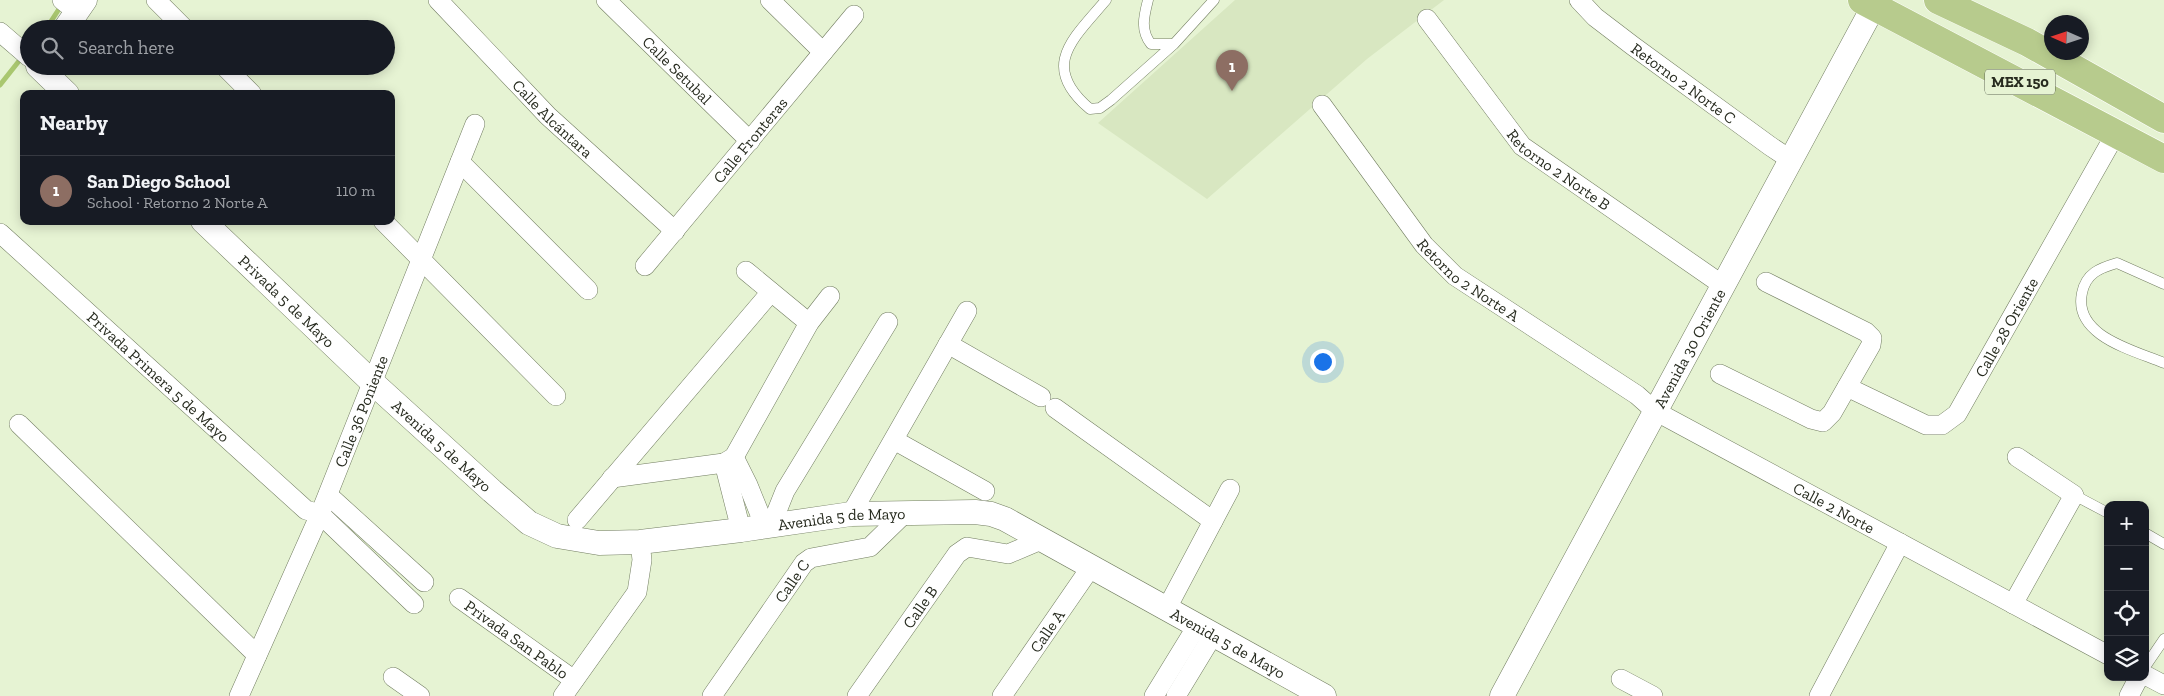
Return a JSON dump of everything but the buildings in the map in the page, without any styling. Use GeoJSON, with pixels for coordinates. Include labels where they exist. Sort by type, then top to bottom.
{"type":"FeatureCollection","features":[{"type":"Feature","properties":{"kind":"main road","name":"MEX 150"},"geometry":{"type":"LineString","coordinates":[[1938,0],[2028,42],[2164,119]]}},
{"type":"Feature","properties":{"kind":"main road","name":"MEX 150"},"geometry":{"type":"LineString","coordinates":[[1871,2],[2164,159]]}},
{"type":"Feature","properties":{"kind":"street"},"geometry":{"type":"LineString","coordinates":[[156,0],[176,20]]}},
{"type":"Feature","properties":{"kind":"street","name":"Calle Alcántara"},"geometry":{"type":"LineString","coordinates":[[438,0],[548,116],[675,231]]}},
{"type":"Feature","properties":{"kind":"street","name":"Calle Setubal"},"geometry":{"type":"LineString","coordinates":[[606,0],[750,141]]}},
{"type":"Feature","properties":{"kind":"street"},"geometry":{"type":"LineString","coordinates":[[770,0],[823,52]]}},
{"type":"Feature","properties":{"kind":"street","name":"Retorno 2 Norte C"},"geometry":{"type":"LineString","coordinates":[[1580,0],[1595,17],[1625,40],[1791,160]]}},
{"type":"Feature","properties":{"kind":"street","name":"Avenida 30 Oriente"},"geometry":{"type":"LineString","coordinates":[[1502,696],[1791,160],[1871,2]]}},
{"type":"Feature","properties":{"kind":"street","name":"Calle Fronteras"},"geometry":{"type":"LineString","coordinates":[[645,266],[854,15]]}},
{"type":"Feature","properties":{"kind":"street","name":"Retorno 2 Norte B"},"geometry":{"type":"LineString","coordinates":[[1427,19],[1522,146],[1724,286]]}},
{"type":"Feature","properties":{"kind":"street"},"geometry":{"type":"LineString","coordinates":[[0,32],[20,49]]}},
{"type":"Feature","properties":{"kind":"street"},"geometry":{"type":"LineString","coordinates":[[48,75],[64,90]]}},
{"type":"Feature","properties":{"kind":"street"},"geometry":{"type":"LineString","coordinates":[[233,75],[248,90]]}},
{"type":"Feature","properties":{"kind":"street","name":"Retorno 2 Norte A"},"geometry":{"type":"LineString","coordinates":[[1322,105],[1424,245],[1455,276],[1637,395],[1655,411]]}},
{"type":"Feature","properties":{"kind":"street","name":"Calle 36 Poniente"},"geometry":{"type":"LineString","coordinates":[[239,696],[320,514],[475,124]]}},
{"type":"Feature","properties":{"kind":"street","name":"Calle 28 Oriente"},"geometry":{"type":"LineString","coordinates":[[1847,386],[1926,425],[1942,424],[1957,414],[2116,133]]}},
{"type":"Feature","properties":{"kind":"street"},"geometry":{"type":"LineString","coordinates":[[460,162],[588,290]]}},
{"type":"Feature","properties":{"kind":"street","name":"Privada 5 de Mayo"},"geometry":{"type":"LineString","coordinates":[[206,225],[372,382]]}},
{"type":"Feature","properties":{"kind":"street"},"geometry":{"type":"LineString","coordinates":[[387,225],[556,396]]}},
{"type":"Feature","properties":{"kind":"street","name":"Privada Primera 5 de Mayo"},"geometry":{"type":"LineString","coordinates":[[0,233],[306,510],[320,514],[414,604]]}},
{"type":"Feature","properties":{"kind":"street"},"geometry":{"type":"LineString","coordinates":[[746,272],[809,323]]}},
{"type":"Feature","properties":{"kind":"street"},"geometry":{"type":"LineString","coordinates":[[1720,374],[1811,419],[1823,422],[1832,413],[1871,345],[1872,338],[1866,332],[1766,282]]}},
{"type":"Feature","properties":{"kind":"street"},"geometry":{"type":"LineString","coordinates":[[577,520],[771,292]]}},
{"type":"Feature","properties":{"kind":"street"},"geometry":{"type":"LineString","coordinates":[[741,530],[729,460],[809,323],[830,296]]}},
{"type":"Feature","properties":{"kind":"street"},"geometry":{"type":"LineString","coordinates":[[851,514],[967,311]]}},
{"type":"Feature","properties":{"kind":"street"},"geometry":{"type":"LineString","coordinates":[[768,526],[785,491],[888,322]]}},
{"type":"Feature","properties":{"kind":"street"},"geometry":{"type":"LineString","coordinates":[[948,344],[1048,403],[1213,521]]}},
{"type":"Feature","properties":{"kind":"street","name":"Avenida 5 de Mayo"},"geometry":{"type":"LineString","coordinates":[[372,382],[529,523],[557,536],[600,543],[640,542],[851,514],[991,514],[1167,608],[1316,694]]}},
{"type":"Feature","properties":{"kind":"street","name":"Calle 2 Norte"},"geometry":{"type":"LineString","coordinates":[[1655,411],[2104,653]]}},
{"type":"Feature","properties":{"kind":"street"},"geometry":{"type":"LineString","coordinates":[[19,424],[257,655]]}},
{"type":"Feature","properties":{"kind":"street"},"geometry":{"type":"LineString","coordinates":[[894,440],[985,491]]}},
{"type":"Feature","properties":{"kind":"street"},"geometry":{"type":"LineString","coordinates":[[2013,604],[2074,495],[2017,457]]}},
{"type":"Feature","properties":{"kind":"street"},"geometry":{"type":"LineString","coordinates":[[612,478],[729,460]]}},
{"type":"Feature","properties":{"kind":"street"},"geometry":{"type":"LineString","coordinates":[[729,460],[748,485],[768,526]]}},
{"type":"Feature","properties":{"kind":"street"},"geometry":{"type":"LineString","coordinates":[[1167,608],[1230,489]]}},
{"type":"Feature","properties":{"kind":"street"},"geometry":{"type":"LineString","coordinates":[[328,494],[424,582]]}},
{"type":"Feature","properties":{"kind":"street","name":"Calle C"},"geometry":{"type":"LineString","coordinates":[[712,696],[804,563],[811,558],[870,547],[905,513]]}},
{"type":"Feature","properties":{"kind":"street","name":"Calle B"},"geometry":{"type":"LineString","coordinates":[[857,696],[956,554],[967,547],[1008,554],[1042,540]]}},
{"type":"Feature","properties":{"kind":"street"},"geometry":{"type":"LineString","coordinates":[[563,696],[636,592],[642,560],[640,542]]}},
{"type":"Feature","properties":{"kind":"street"},"geometry":{"type":"LineString","coordinates":[[1819,696],[1900,543]]}},
{"type":"Feature","properties":{"kind":"street","name":"Calle A"},"geometry":{"type":"LineString","coordinates":[[1002,696],[1091,567]]}},
{"type":"Feature","properties":{"kind":"street","name":"Privada San Pablo"},"geometry":{"type":"LineString","coordinates":[[459,598],[574,680]]}},
{"type":"Feature","properties":{"kind":"street"},"geometry":{"type":"LineString","coordinates":[[1154,696],[1205,630]]}},
{"type":"Feature","properties":{"kind":"street"},"geometry":{"type":"LineString","coordinates":[[1176,696],[1205,630]]}},
{"type":"Feature","properties":{"kind":"street"},"geometry":{"type":"LineString","coordinates":[[393,677],[420,696]]}},
{"type":"Feature","properties":{"kind":"street"},"geometry":{"type":"LineString","coordinates":[[2149,677],[2164,685]]}},
{"type":"Feature","properties":{"kind":"street"},"geometry":{"type":"LineString","coordinates":[[1621,679],[1652,696]]}},
{"type":"Feature","properties":{"kind":"street"},"geometry":{"type":"LineString","coordinates":[[2128,696],[2137,681]]}},
{"type":"Feature","properties":{"kind":"lane"},"geometry":{"type":"LineString","coordinates":[[1106,0],[1080,30],[1067,49],[1064,60],[1063,71],[1068,84],[1079,99],[1090,109],[1100,108],[1174,44],[1214,0]]}},
{"type":"Feature","properties":{"kind":"lane"},"geometry":{"type":"LineString","coordinates":[[1148,0],[1143,28],[1146,38],[1152,44],[1174,44]]}},
{"type":"Feature","properties":{"kind":"lane"},"geometry":{"type":"LineString","coordinates":[[2164,284],[2117,263],[2098,268],[2084,283],[2080,303],[2086,321],[2099,335],[2164,363]]}},
{"type":"Feature","properties":{"kind":"lane"},"geometry":{"type":"LineString","coordinates":[[2074,495],[2104,511]]}},
{"type":"Feature","properties":{"kind":"lane"},"geometry":{"type":"LineString","coordinates":[[2149,535],[2164,544]]}},
{"type":"Feature","properties":{"kind":"lane"},"geometry":{"type":"LineString","coordinates":[[2149,660],[2164,639]]}},
{"type":"Feature","properties":{"kind":"shaded area"},"geometry":{"type":"Polygon","coordinates":[[[1235,0],[1444,0],[1367,59],[1207,199],[1098,123],[1235,0]]]}},
{"type":"Feature","properties":{"kind":"waterway"},"geometry":{"type":"LineString","coordinates":[[52,20],[59,9]]}},
{"type":"Feature","properties":{"kind":"waterway"},"geometry":{"type":"LineString","coordinates":[[0,85],[19,61]]}},
{"type":"Feature","properties":{"kind":"place","name":"San Diego School"},"geometry":{"type":"Point","coordinates":[1232,91]}}]}
